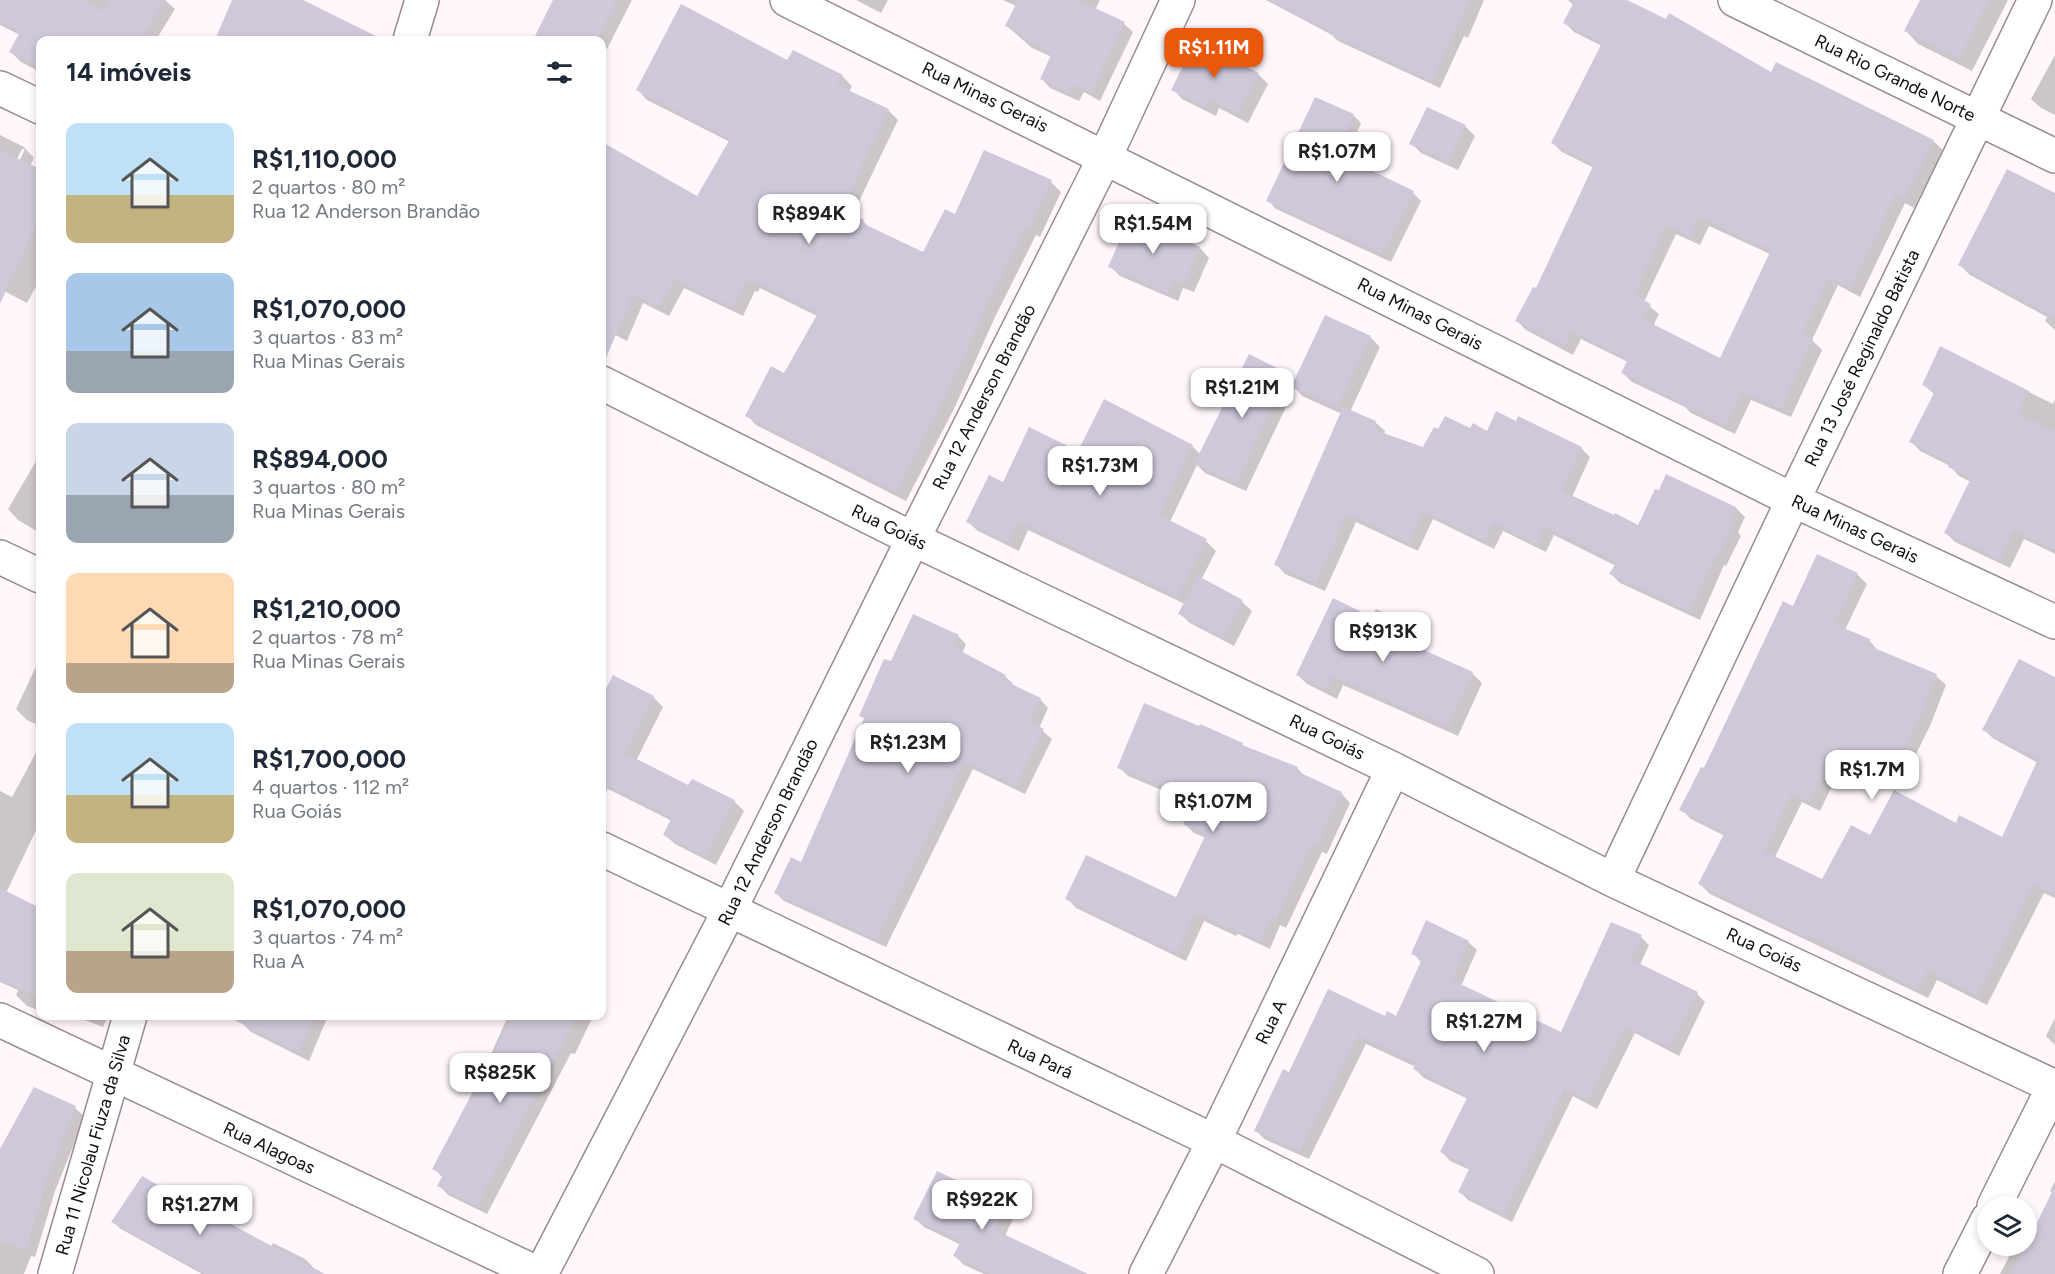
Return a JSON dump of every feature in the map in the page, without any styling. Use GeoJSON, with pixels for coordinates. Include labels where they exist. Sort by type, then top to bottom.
{"type":"FeatureCollection","features":[{"type":"Feature","properties":{"kind":"street"},"geometry":{"type":"LineString","coordinates":[[411,36],[422,0]]}},
{"type":"Feature","properties":{"kind":"street","name":"Rua Minas Gerais"},"geometry":{"type":"LineString","coordinates":[[787,0],[1105,156],[1793,500],[2055,622]]}},
{"type":"Feature","properties":{"kind":"street","name":"Rua 12 Anderson Brandão"},"geometry":{"type":"LineString","coordinates":[[540,1274],[729,911],[1105,156],[1178,0]]}},
{"type":"Feature","properties":{"kind":"street","name":"Rua Rio Grande Norte"},"geometry":{"type":"LineString","coordinates":[[1734,0],[2055,156]]}},
{"type":"Feature","properties":{"kind":"street","name":"Rua 13 José Reginaldo Batista"},"geometry":{"type":"LineString","coordinates":[[1613,880],[1793,500],[2035,0]]}},
{"type":"Feature","properties":{"kind":"street"},"geometry":{"type":"LineString","coordinates":[[0,88],[36,105]]}},
{"type":"Feature","properties":{"kind":"street","name":"Rua Goiás"},"geometry":{"type":"LineString","coordinates":[[606,385],[913,539],[1393,769],[1613,880],[2054,1087]]}},
{"type":"Feature","properties":{"kind":"street"},"geometry":{"type":"LineString","coordinates":[[0,556],[36,574]]}},
{"type":"Feature","properties":{"kind":"street","name":"Rua A"},"geometry":{"type":"LineString","coordinates":[[1146,1274],[1214,1141],[1393,769]]}},
{"type":"Feature","properties":{"kind":"street","name":"Rua Pará"},"geometry":{"type":"LineString","coordinates":[[606,851],[1214,1141],[1477,1274]]}},
{"type":"Feature","properties":{"kind":"street","name":"Rua Alagoas"},"geometry":{"type":"LineString","coordinates":[[0,1020],[540,1274]]}},
{"type":"Feature","properties":{"kind":"street","name":"Rua 11 Nicolau Fiuza da Silva"},"geometry":{"type":"LineString","coordinates":[[55,1274],[129,1020]]}},
{"type":"Feature","properties":{"kind":"street"},"geometry":{"type":"LineString","coordinates":[[1999,1196],[2054,1087]]}},
{"type":"Feature","properties":{"kind":"street"},"geometry":{"type":"LineString","coordinates":[[1960,1274],[1977,1241]]}},
{"type":"Feature","properties":{"kind":"building"},"geometry":{"type":"Polygon","coordinates":[[[0,0],[82,0],[103,11],[109,0],[165,0],[145,33],[151,36],[36,36],[36,66],[9,52],[20,32],[0,22],[0,0]]]}},
{"type":"Feature","properties":{"kind":"building"},"geometry":{"type":"Polygon","coordinates":[[[232,0],[303,0],[376,36],[217,36],[232,0]]]}},
{"type":"Feature","properties":{"kind":"building"},"geometry":{"type":"Polygon","coordinates":[[[553,0],[617,0],[599,36],[535,36],[553,0]]]}},
{"type":"Feature","properties":{"kind":"building"},"geometry":{"type":"Polygon","coordinates":[[[1018,0],[1078,0],[1125,22],[1091,93],[1075,85],[1070,94],[1040,79],[1052,53],[1022,39],[1023,35],[1005,26],[1018,0]]]}},
{"type":"Feature","properties":{"kind":"building"},"geometry":{"type":"Polygon","coordinates":[[[1270,0],[1470,0],[1432,81],[1328,33],[1330,31],[1270,0]]]}},
{"type":"Feature","properties":{"kind":"building"},"geometry":{"type":"Polygon","coordinates":[[[1575,0],[1627,0],[1666,19],[1669,13],[1771,72],[1776,62],[1934,140],[1904,199],[1895,195],[1850,289],[1829,277],[1802,334],[1813,339],[1781,409],[1742,392],[1726,425],[1679,404],[1681,402],[1621,373],[1628,359],[1572,331],[1564,346],[1515,321],[1533,287],[1536,288],[1594,164],[1551,143],[1602,43],[1563,23],[1575,0]],[[1699,217],[1690,237],[1666,225],[1634,295],[1651,304],[1643,319],[1720,358],[1771,250],[1699,217]]]}},
{"type":"Feature","properties":{"kind":"building"},"geometry":{"type":"Polygon","coordinates":[[[1920,0],[1989,0],[1959,59],[1904,31],[1920,0]]]}},
{"type":"Feature","properties":{"kind":"building"},"geometry":{"type":"Polygon","coordinates":[[[681,4],[787,60],[793,50],[843,75],[837,85],[889,109],[841,210],[864,220],[862,223],[923,252],[945,209],[955,214],[984,150],[1052,180],[1030,228],[1026,227],[986,307],[944,399],[896,492],[745,416],[771,366],[784,373],[818,313],[750,279],[748,284],[745,282],[733,307],[674,279],[659,307],[633,294],[606,358],[606,144],[697,196],[730,139],[636,90],[681,4]]]}},
{"type":"Feature","properties":{"kind":"building"},"geometry":{"type":"Polygon","coordinates":[[[1196,41],[1259,73],[1238,114],[1209,99],[1205,107],[1171,90],[1196,41]]]}},
{"type":"Feature","properties":{"kind":"building"},"geometry":{"type":"Polygon","coordinates":[[[1315,97],[1354,114],[1337,154],[1414,191],[1382,254],[1266,201],[1315,97]]]}},
{"type":"Feature","properties":{"kind":"building"},"geometry":{"type":"Polygon","coordinates":[[[1427,107],[1466,125],[1448,162],[1409,144],[1427,107]]]}},
{"type":"Feature","properties":{"kind":"building"},"geometry":{"type":"Polygon","coordinates":[[[0,150],[36,167],[36,225],[0,304],[0,150]]]}},
{"type":"Feature","properties":{"kind":"building"},"geometry":{"type":"Polygon","coordinates":[[[2007,169],[2055,193],[2055,318],[1958,265],[2007,169]]]}},
{"type":"Feature","properties":{"kind":"building"},"geometry":{"type":"Polygon","coordinates":[[[1131,215],[1200,247],[1184,284],[1173,279],[1168,293],[1108,267],[1131,215]]]}},
{"type":"Feature","properties":{"kind":"building"},"geometry":{"type":"Polygon","coordinates":[[[1325,315],[1371,336],[1337,408],[1291,387],[1325,315]]]}},
{"type":"Feature","properties":{"kind":"building"},"geometry":{"type":"Polygon","coordinates":[[[1940,346],[2029,391],[2018,414],[2055,432],[2055,550],[2014,530],[2000,560],[1944,533],[1971,478],[1948,467],[1950,462],[1909,442],[1935,391],[1922,385],[1940,346]]]}},
{"type":"Feature","properties":{"kind":"building"},"geometry":{"type":"Polygon","coordinates":[[[1249,354],[1289,374],[1250,453],[1238,483],[1194,464],[1249,354]]]}},
{"type":"Feature","properties":{"kind":"building"},"geometry":{"type":"Polygon","coordinates":[[[1104,399],[1193,445],[1159,515],[1207,539],[1178,597],[1018,521],[1009,542],[966,522],[989,475],[1003,482],[1029,427],[1078,451],[1104,399]]]}},
{"type":"Feature","properties":{"kind":"building"},"geometry":{"type":"Polygon","coordinates":[[[1343,407],[1376,421],[1375,430],[1423,447],[1434,427],[1438,429],[1445,416],[1470,428],[1473,423],[1487,431],[1496,411],[1516,421],[1518,416],[1582,447],[1562,491],[1638,525],[1655,489],[1659,490],[1666,474],[1736,507],[1729,523],[1733,525],[1717,558],[1715,557],[1690,612],[1609,574],[1617,562],[1544,527],[1537,544],[1493,523],[1485,541],[1423,511],[1409,543],[1347,514],[1316,583],[1274,565],[1343,407]]]}},
{"type":"Feature","properties":{"kind":"building"},"geometry":{"type":"Polygon","coordinates":[[[1817,554],[1858,573],[1834,624],[1870,639],[1867,645],[1937,674],[1920,716],[1891,775],[1838,748],[1810,802],[1792,793],[1764,851],[1822,879],[1851,825],[1870,835],[1894,790],[1956,823],[1959,815],[2002,837],[2038,759],[1982,730],[2019,659],[2055,677],[2055,895],[2034,884],[1977,996],[1927,971],[1918,989],[1698,884],[1725,832],[1679,810],[1701,767],[1704,768],[1783,601],[1793,606],[1817,554]]]}},
{"type":"Feature","properties":{"kind":"building"},"geometry":{"type":"Polygon","coordinates":[[[1198,576],[1243,600],[1224,637],[1178,614],[1198,576]]]}},
{"type":"Feature","properties":{"kind":"building"},"geometry":{"type":"Polygon","coordinates":[[[1333,598],[1372,617],[1376,609],[1407,623],[1399,639],[1473,672],[1448,727],[1333,676],[1327,690],[1296,675],[1333,598]]]}},
{"type":"Feature","properties":{"kind":"building"},"geometry":{"type":"Polygon","coordinates":[[[913,614],[959,635],[953,647],[1006,675],[1003,680],[1041,698],[1030,722],[1044,729],[1016,786],[964,762],[877,940],[774,893],[791,857],[801,862],[864,718],[859,716],[884,659],[891,661],[913,614]]]}},
{"type":"Feature","properties":{"kind":"building"},"geometry":{"type":"Polygon","coordinates":[[[613,675],[654,696],[625,753],[688,785],[692,779],[735,800],[706,856],[663,835],[672,817],[609,786],[606,792],[606,689],[613,675]]]}},
{"type":"Feature","properties":{"kind":"building"},"geometry":{"type":"Polygon","coordinates":[[[1144,703],[1199,726],[1200,724],[1243,743],[1242,745],[1298,767],[1296,771],[1342,792],[1317,846],[1312,843],[1276,920],[1271,917],[1260,941],[1195,913],[1177,953],[1065,899],[1086,855],[1176,897],[1206,834],[1183,824],[1188,814],[1165,803],[1171,789],[1117,768],[1144,703]]]}},
{"type":"Feature","properties":{"kind":"building"},"geometry":{"type":"Polygon","coordinates":[[[0,888],[36,906],[36,995],[0,981],[0,888]]]}},
{"type":"Feature","properties":{"kind":"building"},"geometry":{"type":"Polygon","coordinates":[[[1426,920],[1469,941],[1452,980],[1561,1032],[1611,922],[1642,935],[1630,959],[1698,992],[1670,1048],[1626,1026],[1588,1101],[1564,1089],[1504,1215],[1458,1192],[1470,1167],[1440,1152],[1468,1096],[1413,1069],[1416,1063],[1358,1036],[1300,1151],[1254,1131],[1283,1069],[1289,1072],[1328,989],[1385,1016],[1387,1011],[1396,1016],[1422,959],[1411,954],[1426,920]]]}},
{"type":"Feature","properties":{"kind":"building"},"geometry":{"type":"Polygon","coordinates":[[[234,1020],[312,1020],[299,1052],[234,1020]]]}},
{"type":"Feature","properties":{"kind":"building"},"geometry":{"type":"Polygon","coordinates":[[[511,1020],[575,1020],[477,1206],[437,1186],[443,1175],[432,1169],[511,1020]]]}},
{"type":"Feature","properties":{"kind":"building"},"geometry":{"type":"Polygon","coordinates":[[[34,1087],[76,1106],[46,1181],[26,1249],[0,1241],[0,1149],[34,1087]]]}},
{"type":"Feature","properties":{"kind":"building"},"geometry":{"type":"Polygon","coordinates":[[[937,1171],[1007,1204],[995,1230],[1088,1274],[991,1274],[953,1256],[961,1241],[913,1219],[937,1171]]]}},
{"type":"Feature","properties":{"kind":"building"},"geometry":{"type":"Polygon","coordinates":[[[142,1176],[325,1274],[206,1274],[111,1222],[142,1176]]]}},
{"type":"Feature","properties":{"kind":"building"},"geometry":{"type":"Polygon","coordinates":[[[2055,1186],[2055,1274],[2011,1274],[2020,1256],[2037,1256],[2037,1223],[2055,1186]]]}}]}
